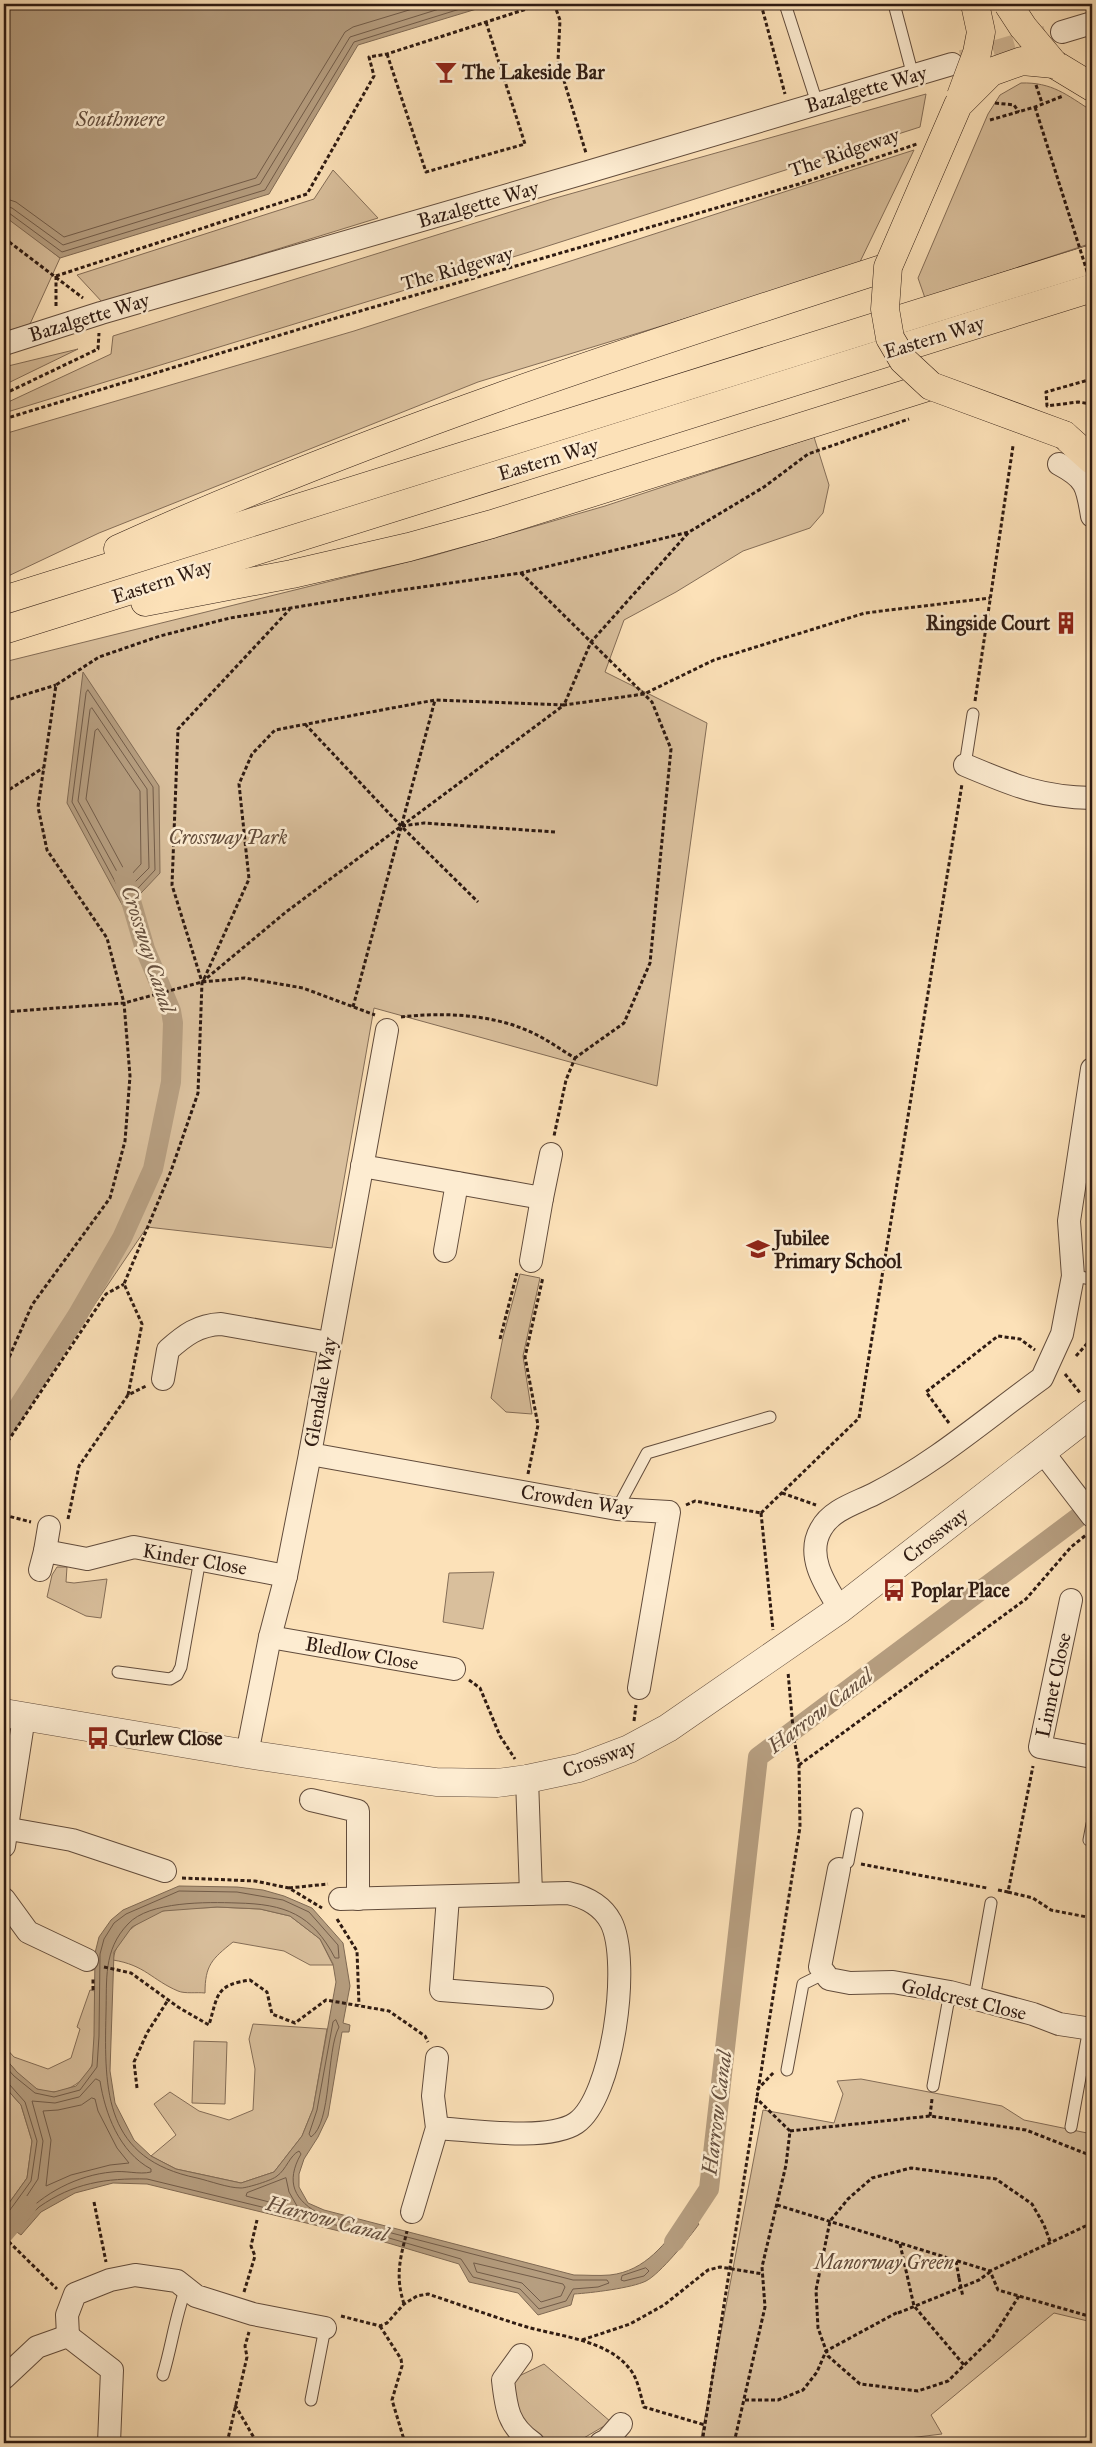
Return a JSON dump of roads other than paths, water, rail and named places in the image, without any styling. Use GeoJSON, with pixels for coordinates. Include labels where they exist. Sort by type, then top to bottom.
{"type":"FeatureCollection","features":[{"type":"Feature","properties":{"kind":"main road"},"geometry":{"type":"LineString","coordinates":[[975,4],[981,32],[977,53],[958,105],[888,267],[885,309],[890,338],[904,360],[931,386],[1064,434],[1092,438]]}},
{"type":"Feature","properties":{"kind":"main road"},"geometry":{"type":"LineString","coordinates":[[1008,4],[1023,27],[1044,73]]}},
{"type":"Feature","properties":{"kind":"main road"},"geometry":{"type":"LineString","coordinates":[[958,105],[990,72],[1022,61],[1044,73],[1092,87]]}},
{"type":"Feature","properties":{"kind":"main road","name":"Eastern Way"},"geometry":{"type":"LineString","coordinates":[[7,599],[1092,258]]}},
{"type":"Feature","properties":{"kind":"main road"},"geometry":{"type":"LineString","coordinates":[[7,599],[156,532],[354,450],[592,363],[888,267]]}},
{"type":"Feature","properties":{"kind":"main road","name":"Eastern Way"},"geometry":{"type":"LineString","coordinates":[[12,628],[1092,287]]}},
{"type":"Feature","properties":{"kind":"main road"},"geometry":{"type":"LineString","coordinates":[[12,628],[292,574],[409,547],[492,524],[931,386]]}},
{"type":"Feature","properties":{"kind":"main road"},"geometry":{"type":"LineString","coordinates":[[1064,434],[1092,460]]}},
{"type":"Feature","properties":{"kind":"street"},"geometry":{"type":"LineString","coordinates":[[1062,32],[1089,16]]}},
{"type":"Feature","properties":{"kind":"street","name":"Bazalgette Way"},"geometry":{"type":"LineString","coordinates":[[4,344],[101,312],[591,171],[952,64]]}},
{"type":"Feature","properties":{"kind":"street"},"geometry":{"type":"LineString","coordinates":[[1059,464],[1075,472],[1085,481],[1092,516]]}},
{"type":"Feature","properties":{"kind":"street"},"geometry":{"type":"LineString","coordinates":[[965,765],[1030,791],[1052,796],[1092,798]]}},
{"type":"Feature","properties":{"kind":"street","name":"Glendale Way"},"geometry":{"type":"LineString","coordinates":[[248,1754],[270,1637],[286,1576],[310,1454],[388,1021]]}},
{"type":"Feature","properties":{"kind":"street"},"geometry":{"type":"LineString","coordinates":[[840,1609],[820,1576],[815,1548],[820,1529],[835,1513],[902,1480],[960,1438],[1042,1378],[1050,1362],[1083,1277],[1068,1221],[1092,1069]]}},
{"type":"Feature","properties":{"kind":"street"},"geometry":{"type":"LineString","coordinates":[[531,1267],[550,1154]]}},
{"type":"Feature","properties":{"kind":"street"},"geometry":{"type":"LineString","coordinates":[[362,1166],[542,1198]]}},
{"type":"Feature","properties":{"kind":"street"},"geometry":{"type":"LineString","coordinates":[[445,1251],[457,1183]]}},
{"type":"Feature","properties":{"kind":"street"},"geometry":{"type":"LineString","coordinates":[[163,1379],[168,1350],[183,1336],[207,1325],[221,1324],[329,1343]]}},
{"type":"Feature","properties":{"kind":"street","name":"Crossway"},"geometry":{"type":"LineString","coordinates":[[14,1715],[248,1754],[436,1782],[467,1784],[522,1770],[579,1768],[629,1750],[668,1728],[840,1609],[1042,1451],[1087,1404]]}},
{"type":"Feature","properties":{"kind":"street"},"geometry":{"type":"LineString","coordinates":[[1042,1451],[1092,1516]]}},
{"type":"Feature","properties":{"kind":"street","name":"Crowden Way"},"geometry":{"type":"LineString","coordinates":[[310,1454],[617,1509],[669,1512],[640,1688]]}},
{"type":"Feature","properties":{"kind":"street","name":"Kinder Close"},"geometry":{"type":"LineString","coordinates":[[59,1523],[43,1561],[87,1559],[134,1547],[286,1576]]}},
{"type":"Feature","properties":{"kind":"street","name":"Linnet Close"},"geometry":{"type":"LineString","coordinates":[[1071,1600],[1040,1747],[1092,1757]]}},
{"type":"Feature","properties":{"kind":"street","name":"Bledlow Close"},"geometry":{"type":"LineString","coordinates":[[270,1637],[454,1669]]}},
{"type":"Feature","properties":{"kind":"street"},"geometry":{"type":"LineString","coordinates":[[14,1715],[5,1834],[72,1840],[171,1875]]}},
{"type":"Feature","properties":{"kind":"street"},"geometry":{"type":"LineString","coordinates":[[522,1770],[531,1894]]}},
{"type":"Feature","properties":{"kind":"street"},"geometry":{"type":"LineString","coordinates":[[311,1800],[358,1811],[338,1901],[568,1893],[583,1897],[604,1912],[614,1929],[618,1965],[616,2017],[607,2063],[594,2100],[584,2117],[575,2124],[552,2133],[437,2128]]}},
{"type":"Feature","properties":{"kind":"street"},"geometry":{"type":"LineString","coordinates":[[825,1973],[820,1968],[843,1865]]}},
{"type":"Feature","properties":{"kind":"street"},"geometry":{"type":"LineString","coordinates":[[448,1897],[441,1990],[542,1998]]}},
{"type":"Feature","properties":{"kind":"street"},"geometry":{"type":"LineString","coordinates":[[4,1900],[28,1932],[93,1967]]}},
{"type":"Feature","properties":{"kind":"street","name":"Goldcrest Close"},"geometry":{"type":"LineString","coordinates":[[825,1973],[830,1978],[850,1983],[893,1982],[950,1992],[1033,2014],[1059,2024],[1091,2028]]}},
{"type":"Feature","properties":{"kind":"street"},"geometry":{"type":"LineString","coordinates":[[412,2212],[437,2128],[433,2096],[437,2058]]}},
{"type":"Feature","properties":{"kind":"street"},"geometry":{"type":"LineString","coordinates":[[109,2443],[112,2370],[68,2336],[67,2314],[75,2294],[110,2280],[136,2275],[177,2281],[196,2296],[246,2311],[325,2328]]}},
{"type":"Feature","properties":{"kind":"street"},"geometry":{"type":"LineString","coordinates":[[4,2378],[37,2347],[68,2336]]}},
{"type":"Feature","properties":{"kind":"street"},"geometry":{"type":"LineString","coordinates":[[521,2355],[503,2380],[506,2410],[517,2430],[533,2443]]}},
{"type":"Feature","properties":{"kind":"street"},"geometry":{"type":"LineString","coordinates":[[601,2443],[607,2440],[621,2424]]}},
{"type":"Feature","properties":{"kind":"lane"},"geometry":{"type":"LineString","coordinates":[[785,4],[817,103]]}},
{"type":"Feature","properties":{"kind":"lane"},"geometry":{"type":"LineString","coordinates":[[894,4],[913,76]]}},
{"type":"Feature","properties":{"kind":"lane"},"geometry":{"type":"LineString","coordinates":[[965,765],[973,714]]}},
{"type":"Feature","properties":{"kind":"lane"},"geometry":{"type":"LineString","coordinates":[[617,1509],[647,1453],[770,1416]]}},
{"type":"Feature","properties":{"kind":"lane"},"geometry":{"type":"LineString","coordinates":[[118,1672],[170,1679],[178,1675],[200,1559]]}},
{"type":"Feature","properties":{"kind":"lane"},"geometry":{"type":"LineString","coordinates":[[843,1865],[857,1814]]}},
{"type":"Feature","properties":{"kind":"lane"},"geometry":{"type":"LineString","coordinates":[[1092,1824],[1089,1840],[1092,1841]]}},
{"type":"Feature","properties":{"kind":"lane"},"geometry":{"type":"LineString","coordinates":[[974,1998],[991,1902]]}},
{"type":"Feature","properties":{"kind":"lane"},"geometry":{"type":"LineString","coordinates":[[787,2070],[804,1984],[825,1973]]}},
{"type":"Feature","properties":{"kind":"lane"},"geometry":{"type":"LineString","coordinates":[[933,2086],[950,1992]]}},
{"type":"Feature","properties":{"kind":"lane"},"geometry":{"type":"LineString","coordinates":[[1071,2127],[1091,2028]]}},
{"type":"Feature","properties":{"kind":"lane"},"geometry":{"type":"LineString","coordinates":[[163,2375],[172,2346],[176,2315],[186,2288]]}},
{"type":"Feature","properties":{"kind":"lane"},"geometry":{"type":"LineString","coordinates":[[311,2400],[325,2328]]}},
{"type":"Feature","properties":{"kind":"water","name":"Southmere"},"geometry":{"type":"Polygon","coordinates":[[[4,4],[493,4],[358,45],[269,194],[60,258],[4,216],[4,4]]]}},
{"type":"Feature","properties":{"kind":"water"},"geometry":{"type":"Polygon","coordinates":[[[83,672],[159,786],[160,873],[125,910],[67,803],[83,672]]]}},
{"type":"Feature","properties":{"kind":"water"},"geometry":{"type":"Polygon","coordinates":[[[179,1886],[237,1887],[263,1890],[284,1896],[312,1908],[343,1943],[350,1986],[343,2023],[350,2025],[349,2032],[342,2032],[328,2116],[318,2137],[304,2159],[299,2174],[299,2187],[308,2203],[324,2210],[574,2275],[610,2275],[634,2268],[654,2254],[686,2217],[699,2224],[666,2264],[646,2281],[622,2288],[574,2294],[571,2305],[538,2315],[518,2293],[469,2282],[459,2264],[388,2243],[147,2184],[113,2183],[75,2193],[41,2212],[21,2235],[4,2223],[4,2210],[27,2178],[32,2141],[21,2105],[4,2086],[4,2057],[17,2072],[37,2089],[54,2092],[76,2086],[92,2066],[95,1953],[99,1937],[111,1920],[123,1910],[179,1886]],[[217,1907],[163,1911],[132,1927],[114,1952],[110,2071],[115,2103],[134,2140],[151,2156],[176,2169],[241,2183],[274,2172],[302,2136],[313,2109],[336,1982],[333,1964],[320,1939],[290,1916],[260,1909],[217,1907]]]}},
{"type":"Feature","properties":{"kind":"waterway","name":"Crossway Canal"},"geometry":{"type":"LineString","coordinates":[[4,1429],[77,1316],[122,1238],[153,1169],[171,1082],[173,1023],[171,1011],[145,949],[124,877]]}},
{"type":"Feature","properties":{"kind":"waterway","name":"Harrow Canal"},"geometry":{"type":"LineString","coordinates":[[674,2242],[709,2189],[758,1757],[1092,1507]]}},
{"type":"Feature","properties":{"kind":"waterway","name":"Crossway Canal"},"geometry":{"type":"LineString","coordinates":[[4,2233],[27,2206]]}},
{"type":"Feature","properties":{"kind":"tunnel"},"geometry":{"type":"LineString","coordinates":[[962,61],[1062,32]]}},
{"type":"Feature","properties":{"kind":"place","name":"The Lakeside Bar"},"geometry":{"type":"Point","coordinates":[446,72]}},
{"type":"Feature","properties":{"kind":"place","name":"Ringside Court"},"geometry":{"type":"Point","coordinates":[1066,623]}},
{"type":"Feature","properties":{"kind":"place","name":"Jubilee Primary School"},"geometry":{"type":"Point","coordinates":[758,1249]}},
{"type":"Feature","properties":{"kind":"place","name":"Poplar Place"},"geometry":{"type":"Point","coordinates":[894,1590]}},
{"type":"Feature","properties":{"kind":"place","name":"Curlew Close"},"geometry":{"type":"Point","coordinates":[98,1738]}},
{"type":"Feature","properties":{"kind":"park label","name":"Crossway Park"},"geometry":{"type":"Point","coordinates":[228,837]}},
{"type":"Feature","properties":{"kind":"park label","name":"Manorway Green"},"geometry":{"type":"Point","coordinates":[884,2262]}}]}
